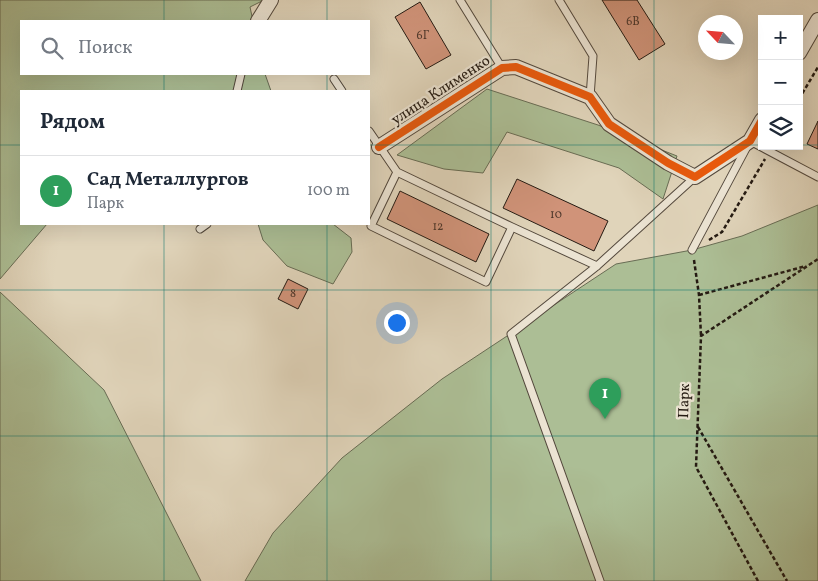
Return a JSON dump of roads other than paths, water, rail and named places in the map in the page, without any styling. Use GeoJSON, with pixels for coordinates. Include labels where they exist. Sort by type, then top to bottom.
{"type":"FeatureCollection","features":[{"type":"Feature","properties":{"kind":"street"},"geometry":{"type":"LineString","coordinates":[[259,20],[271,0]]}},
{"type":"Feature","properties":{"kind":"street"},"geometry":{"type":"LineString","coordinates":[[803,46],[818,20]]}},
{"type":"Feature","properties":{"kind":"street","name":"улица Клименко"},"geometry":{"type":"LineString","coordinates":[[379,147],[502,68],[516,67],[590,97]]}},
{"type":"Feature","properties":{"kind":"street"},"geometry":{"type":"LineString","coordinates":[[590,97],[609,124],[668,163],[695,177],[750,140],[758,127]]}},
{"type":"Feature","properties":{"kind":"lane"},"geometry":{"type":"LineString","coordinates":[[460,0],[502,68]]}},
{"type":"Feature","properties":{"kind":"lane"},"geometry":{"type":"LineString","coordinates":[[560,0],[593,56],[590,97]]}},
{"type":"Feature","properties":{"kind":"lane"},"geometry":{"type":"LineString","coordinates":[[237,90],[241,75]]}},
{"type":"Feature","properties":{"kind":"lane"},"geometry":{"type":"LineString","coordinates":[[334,79],[341,90]]}},
{"type":"Feature","properties":{"kind":"lane"},"geometry":{"type":"LineString","coordinates":[[370,133],[397,172],[597,266]]}},
{"type":"Feature","properties":{"kind":"lane"},"geometry":{"type":"LineString","coordinates":[[692,250],[750,140],[818,177]]}},
{"type":"Feature","properties":{"kind":"lane"},"geometry":{"type":"LineString","coordinates":[[397,172],[371,226],[486,282],[512,227]]}},
{"type":"Feature","properties":{"kind":"lane"},"geometry":{"type":"LineString","coordinates":[[600,581],[511,334],[597,266],[695,177]]}},
{"type":"Feature","properties":{"kind":"lane"},"geometry":{"type":"LineString","coordinates":[[200,229],[206,225]]}},
{"type":"Feature","properties":{"kind":"place","name":"Сад Металлургов"},"geometry":{"type":"Point","coordinates":[605,419]}}]}
